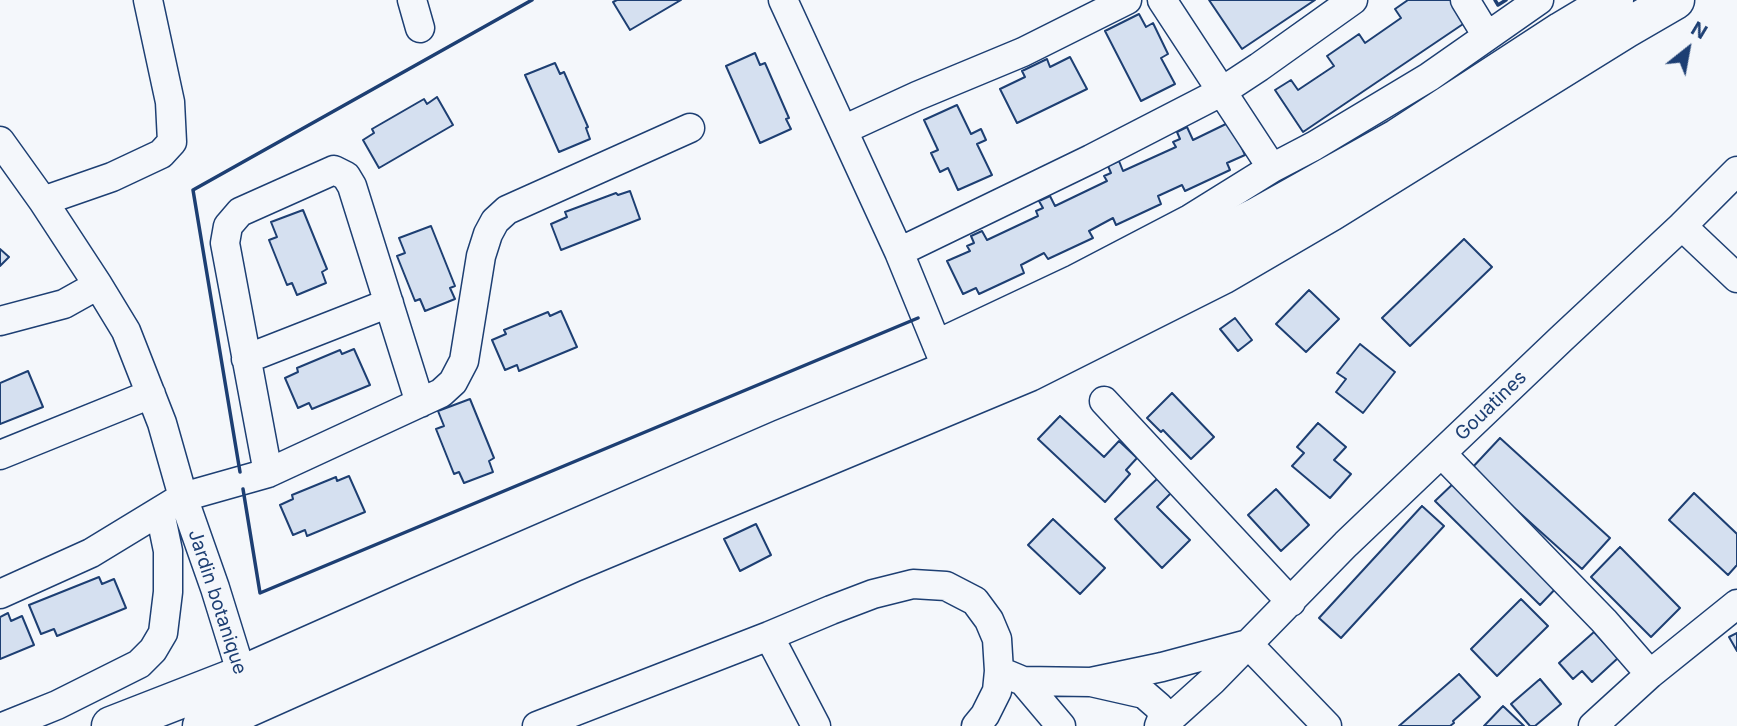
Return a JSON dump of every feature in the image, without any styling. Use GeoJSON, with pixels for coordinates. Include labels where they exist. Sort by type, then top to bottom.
{"type":"FeatureCollection","features":[{"type":"Feature","properties":{"kind":"highway"},"geometry":{"type":"LineString","coordinates":[[202,726],[244,692],[420,596],[782,439],[942,358],[1025,337],[1139,275],[1257,217],[1398,138],[1614,0]]}},
{"type":"Feature","properties":{"kind":"highway"},"geometry":{"type":"LineString","coordinates":[[111,726],[244,692],[575,562],[1029,372],[1222,275],[1330,212],[1675,0]]}},
{"type":"Feature","properties":{"kind":"street"},"geometry":{"type":"LineString","coordinates":[[43,201],[112,177],[162,154],[172,142],[170,103],[148,0]]}},
{"type":"Feature","properties":{"kind":"street"},"geometry":{"type":"LineString","coordinates":[[412,0],[420,29]]}},
{"type":"Feature","properties":{"kind":"street"},"geometry":{"type":"LineString","coordinates":[[783,0],[900,253],[942,358],[1075,279],[1179,225],[1314,146],[1429,77],[1539,0]]}},
{"type":"Feature","properties":{"kind":"street"},"geometry":{"type":"LineString","coordinates":[[843,130],[1023,52],[1127,0]]}},
{"type":"Feature","properties":{"kind":"street"},"geometry":{"type":"LineString","coordinates":[[1162,0],[1272,169]]}},
{"type":"Feature","properties":{"kind":"street"},"geometry":{"type":"LineString","coordinates":[[900,253],[1222,92],[1353,0]]}},
{"type":"Feature","properties":{"kind":"street"},"geometry":{"type":"LineString","coordinates":[[1465,0],[1488,37]]}},
{"type":"Feature","properties":{"kind":"street"},"geometry":{"type":"LineString","coordinates":[[0,594],[91,553],[171,505],[268,473],[441,393],[453,382],[464,361],[481,256],[495,221],[507,210],[690,128]]}},
{"type":"Feature","properties":{"kind":"street"},"geometry":{"type":"LineString","coordinates":[[0,141],[43,201],[126,331],[162,423],[171,505],[169,592],[163,633],[152,650],[139,664],[58,705],[5,726]]}},
{"type":"Feature","properties":{"kind":"street"},"geometry":{"type":"LineString","coordinates":[[268,473],[225,243],[228,226],[240,212],[334,170],[346,176],[352,186],[420,403]]}},
{"type":"Feature","properties":{"kind":"street","name":"Gouatines"},"geometry":{"type":"LineString","coordinates":[[1160,726],[1213,680],[1346,544],[1737,171]]}},
{"type":"Feature","properties":{"kind":"street"},"geometry":{"type":"LineString","coordinates":[[1682,226],[1737,278]]}},
{"type":"Feature","properties":{"kind":"street"},"geometry":{"type":"LineString","coordinates":[[0,321],[64,304],[98,285]]}},
{"type":"Feature","properties":{"kind":"street"},"geometry":{"type":"LineString","coordinates":[[246,359],[389,303]]}},
{"type":"Feature","properties":{"kind":"street"},"geometry":{"type":"LineString","coordinates":[[0,455],[150,394]]}},
{"type":"Feature","properties":{"kind":"street"},"geometry":{"type":"LineString","coordinates":[[1104,401],[1291,602]]}},
{"type":"Feature","properties":{"kind":"street"},"geometry":{"type":"LineString","coordinates":[[1441,454],[1604,621],[1650,674]]}},
{"type":"Feature","properties":{"kind":"street","name":"Jardin botanique"},"geometry":{"type":"LineString","coordinates":[[171,505],[215,588],[244,692]]}},
{"type":"Feature","properties":{"kind":"street"},"geometry":{"type":"LineString","coordinates":[[537,726],[584,717],[769,636],[873,594],[913,584],[946,586],[975,601],[989,620],[1011,676],[1056,721],[1076,726]]}},
{"type":"Feature","properties":{"kind":"street"},"geometry":{"type":"LineString","coordinates":[[1592,726],[1650,674],[1737,604]]}},
{"type":"Feature","properties":{"kind":"street"},"geometry":{"type":"LineString","coordinates":[[769,636],[816,726]]}},
{"type":"Feature","properties":{"kind":"street"},"geometry":{"type":"LineString","coordinates":[[1091,682],[1162,667],[1248,644],[1327,726]]}},
{"type":"Feature","properties":{"kind":"street"},"geometry":{"type":"LineString","coordinates":[[1011,676],[1091,682],[1144,694],[1159,707],[1163,716],[1160,726]]}},
{"type":"Feature","properties":{"kind":"street"},"geometry":{"type":"LineString","coordinates":[[975,726],[985,715],[997,691],[1011,676]]}},
{"type":"Feature","properties":{"kind":"building"},"geometry":{"type":"Polygon","coordinates":[[[681,0],[630,30],[613,2],[681,0]]]}},
{"type":"Feature","properties":{"kind":"building"},"geometry":{"type":"Polygon","coordinates":[[[1209,0],[1315,0],[1242,49],[1209,0]]]}},
{"type":"Feature","properties":{"kind":"building"},"geometry":{"type":"Polygon","coordinates":[[[1408,0],[1459,0],[1472,18],[1303,132],[1275,90],[1291,80],[1298,90],[1334,66],[1327,56],[1359,34],[1365,43],[1401,18],[1395,9],[1408,0]]]}},
{"type":"Feature","properties":{"kind":"building"},"geometry":{"type":"Polygon","coordinates":[[[1139,14],[1146,27],[1153,23],[1168,54],[1161,58],[1175,84],[1141,101],[1105,31],[1139,14]]]}},
{"type":"Feature","properties":{"kind":"building"},"geometry":{"type":"Polygon","coordinates":[[[755,53],[760,65],[765,63],[789,118],[786,119],[791,129],[760,143],[726,66],[755,53]]]}},
{"type":"Feature","properties":{"kind":"building"},"geometry":{"type":"Polygon","coordinates":[[[1070,57],[1087,89],[1017,123],[1000,89],[1025,77],[1022,71],[1047,59],[1050,67],[1070,57]]]}},
{"type":"Feature","properties":{"kind":"building"},"geometry":{"type":"Polygon","coordinates":[[[555,63],[560,74],[564,72],[588,127],[586,128],[590,139],[559,152],[525,75],[555,63]]]}},
{"type":"Feature","properties":{"kind":"building"},"geometry":{"type":"Polygon","coordinates":[[[437,97],[453,125],[379,168],[363,140],[374,133],[372,129],[424,99],[427,104],[437,97]]]}},
{"type":"Feature","properties":{"kind":"building"},"geometry":{"type":"Polygon","coordinates":[[[957,105],[971,134],[981,129],[986,140],[977,144],[992,175],[958,190],[948,168],[940,172],[931,153],[938,150],[924,120],[957,105]]]}},
{"type":"Feature","properties":{"kind":"building"},"geometry":{"type":"Polygon","coordinates":[[[1230,122],[1245,155],[1227,163],[1230,170],[1185,191],[1182,185],[1158,196],[1161,204],[1116,225],[1113,218],[1089,231],[1093,238],[1048,259],[1044,253],[1021,265],[1024,273],[979,294],[976,288],[963,294],[947,261],[970,251],[967,246],[974,243],[971,236],[982,231],[987,240],[1038,216],[1036,211],[1043,208],[1039,201],[1050,196],[1055,206],[1107,181],[1104,176],[1111,173],[1108,166],[1119,161],[1123,171],[1176,147],[1173,142],[1180,139],[1177,132],[1187,127],[1193,140],[1230,122]]]}},
{"type":"Feature","properties":{"kind":"building"},"geometry":{"type":"Polygon","coordinates":[[[630,191],[640,219],[561,250],[551,224],[567,217],[565,212],[616,193],[618,195],[630,191]]]}},
{"type":"Feature","properties":{"kind":"building"},"geometry":{"type":"Polygon","coordinates":[[[303,210],[327,269],[322,272],[326,283],[297,295],[292,283],[287,285],[269,240],[277,237],[271,222],[303,210]]]}},
{"type":"Feature","properties":{"kind":"building"},"geometry":{"type":"Polygon","coordinates":[[[431,226],[455,286],[450,288],[455,299],[425,311],[420,299],[415,301],[397,256],[405,253],[399,238],[431,226]]]}},
{"type":"Feature","properties":{"kind":"building"},"geometry":{"type":"Polygon","coordinates":[[[1464,239],[1492,267],[1410,346],[1382,318],[1464,239]]]}},
{"type":"Feature","properties":{"kind":"building"},"geometry":{"type":"Polygon","coordinates":[[[0,249],[9,257],[0,266],[0,249]]]}},
{"type":"Feature","properties":{"kind":"building"},"geometry":{"type":"Polygon","coordinates":[[[1309,290],[1339,319],[1306,352],[1276,324],[1309,290]]]}},
{"type":"Feature","properties":{"kind":"building"},"geometry":{"type":"Polygon","coordinates":[[[561,311],[577,347],[519,371],[517,365],[505,370],[492,340],[506,334],[504,330],[548,312],[550,316],[561,311]]]}},
{"type":"Feature","properties":{"kind":"building"},"geometry":{"type":"Polygon","coordinates":[[[1235,318],[1252,340],[1238,351],[1220,329],[1235,318]]]}},
{"type":"Feature","properties":{"kind":"building"},"geometry":{"type":"Polygon","coordinates":[[[1360,344],[1395,372],[1363,413],[1336,392],[1346,379],[1337,373],[1360,344]]]}},
{"type":"Feature","properties":{"kind":"building"},"geometry":{"type":"Polygon","coordinates":[[[354,349],[370,385],[312,409],[309,403],[298,408],[285,378],[298,372],[297,368],[340,350],[342,354],[354,349]]]}},
{"type":"Feature","properties":{"kind":"building"},"geometry":{"type":"Polygon","coordinates":[[[28,371],[43,407],[0,424],[0,383],[28,371]]]}},
{"type":"Feature","properties":{"kind":"building"},"geometry":{"type":"Polygon","coordinates":[[[1172,393],[1214,437],[1191,459],[1163,430],[1161,432],[1147,418],[1172,393]]]}},
{"type":"Feature","properties":{"kind":"building"},"geometry":{"type":"Polygon","coordinates":[[[470,399],[494,458],[489,461],[493,472],[464,483],[459,472],[454,474],[436,429],[444,426],[438,411],[470,399]]]}},
{"type":"Feature","properties":{"kind":"building"},"geometry":{"type":"Polygon","coordinates":[[[1060,416],[1104,457],[1119,441],[1137,458],[1126,470],[1130,474],[1105,502],[1038,439],[1060,416]]]}},
{"type":"Feature","properties":{"kind":"building"},"geometry":{"type":"Polygon","coordinates":[[[1318,423],[1346,447],[1334,460],[1351,474],[1330,498],[1292,466],[1304,453],[1297,447],[1318,423]]]}},
{"type":"Feature","properties":{"kind":"building"},"geometry":{"type":"Polygon","coordinates":[[[1500,438],[1610,538],[1582,569],[1471,469],[1500,438]]]}},
{"type":"Feature","properties":{"kind":"building"},"geometry":{"type":"Polygon","coordinates":[[[349,476],[365,512],[307,536],[305,530],[293,535],[280,505],[293,499],[292,495],[336,477],[337,481],[349,476]]]}},
{"type":"Feature","properties":{"kind":"building"},"geometry":{"type":"Polygon","coordinates":[[[1158,478],[1172,492],[1157,507],[1190,540],[1162,568],[1115,519],[1158,478]]]}},
{"type":"Feature","properties":{"kind":"building"},"geometry":{"type":"Polygon","coordinates":[[[1456,481],[1560,584],[1540,605],[1435,501],[1456,481]]]}},
{"type":"Feature","properties":{"kind":"building"},"geometry":{"type":"Polygon","coordinates":[[[1276,489],[1309,525],[1281,551],[1248,515],[1276,489]]]}},
{"type":"Feature","properties":{"kind":"building"},"geometry":{"type":"Polygon","coordinates":[[[1694,493],[1737,534],[1737,565],[1728,575],[1669,520],[1694,493]]]}},
{"type":"Feature","properties":{"kind":"building"},"geometry":{"type":"Polygon","coordinates":[[[1422,506],[1444,526],[1341,638],[1319,618],[1422,506]]]}},
{"type":"Feature","properties":{"kind":"building"},"geometry":{"type":"Polygon","coordinates":[[[1053,519],[1105,568],[1080,594],[1028,545],[1053,519]]]}},
{"type":"Feature","properties":{"kind":"building"},"geometry":{"type":"Polygon","coordinates":[[[756,524],[771,555],[740,571],[724,539],[756,524]]]}},
{"type":"Feature","properties":{"kind":"building"},"geometry":{"type":"Polygon","coordinates":[[[1620,547],[1680,608],[1651,637],[1591,577],[1620,547]]]}},
{"type":"Feature","properties":{"kind":"building"},"geometry":{"type":"Polygon","coordinates":[[[99,577],[102,584],[114,579],[126,608],[57,636],[54,629],[41,634],[29,605],[99,577]]]}},
{"type":"Feature","properties":{"kind":"building"},"geometry":{"type":"Polygon","coordinates":[[[1521,599],[1548,626],[1497,676],[1471,649],[1521,599]]]}},
{"type":"Feature","properties":{"kind":"building"},"geometry":{"type":"Polygon","coordinates":[[[8,613],[11,621],[22,616],[34,645],[0,659],[0,617],[8,613]]]}},
{"type":"Feature","properties":{"kind":"building"},"geometry":{"type":"Polygon","coordinates":[[[1594,632],[1618,658],[1592,682],[1582,671],[1573,679],[1559,663],[1594,632]]]}},
{"type":"Feature","properties":{"kind":"building"},"geometry":{"type":"Polygon","coordinates":[[[1737,633],[1737,651],[1729,637],[1737,633]]]}},
{"type":"Feature","properties":{"kind":"building"},"geometry":{"type":"Polygon","coordinates":[[[1459,674],[1480,697],[1453,721],[1454,723],[1450,726],[1399,726],[1459,674]]]}},
{"type":"Feature","properties":{"kind":"building"},"geometry":{"type":"Polygon","coordinates":[[[1540,679],[1561,704],[1535,726],[1530,726],[1511,704],[1540,679]]]}},
{"type":"Feature","properties":{"kind":"building"},"geometry":{"type":"Polygon","coordinates":[[[1503,706],[1524,726],[1484,726],[1503,706]]]}},
{"type":"Feature","properties":{"kind":"wall"},"geometry":{"type":"LineString","coordinates":[[240,472],[193,190],[532,0]]}},
{"type":"Feature","properties":{"kind":"wall"},"geometry":{"type":"LineString","coordinates":[[1495,0],[1498,5],[1506,0]]}},
{"type":"Feature","properties":{"kind":"wall"},"geometry":{"type":"LineString","coordinates":[[243,489],[260,593],[918,318]]}}]}
